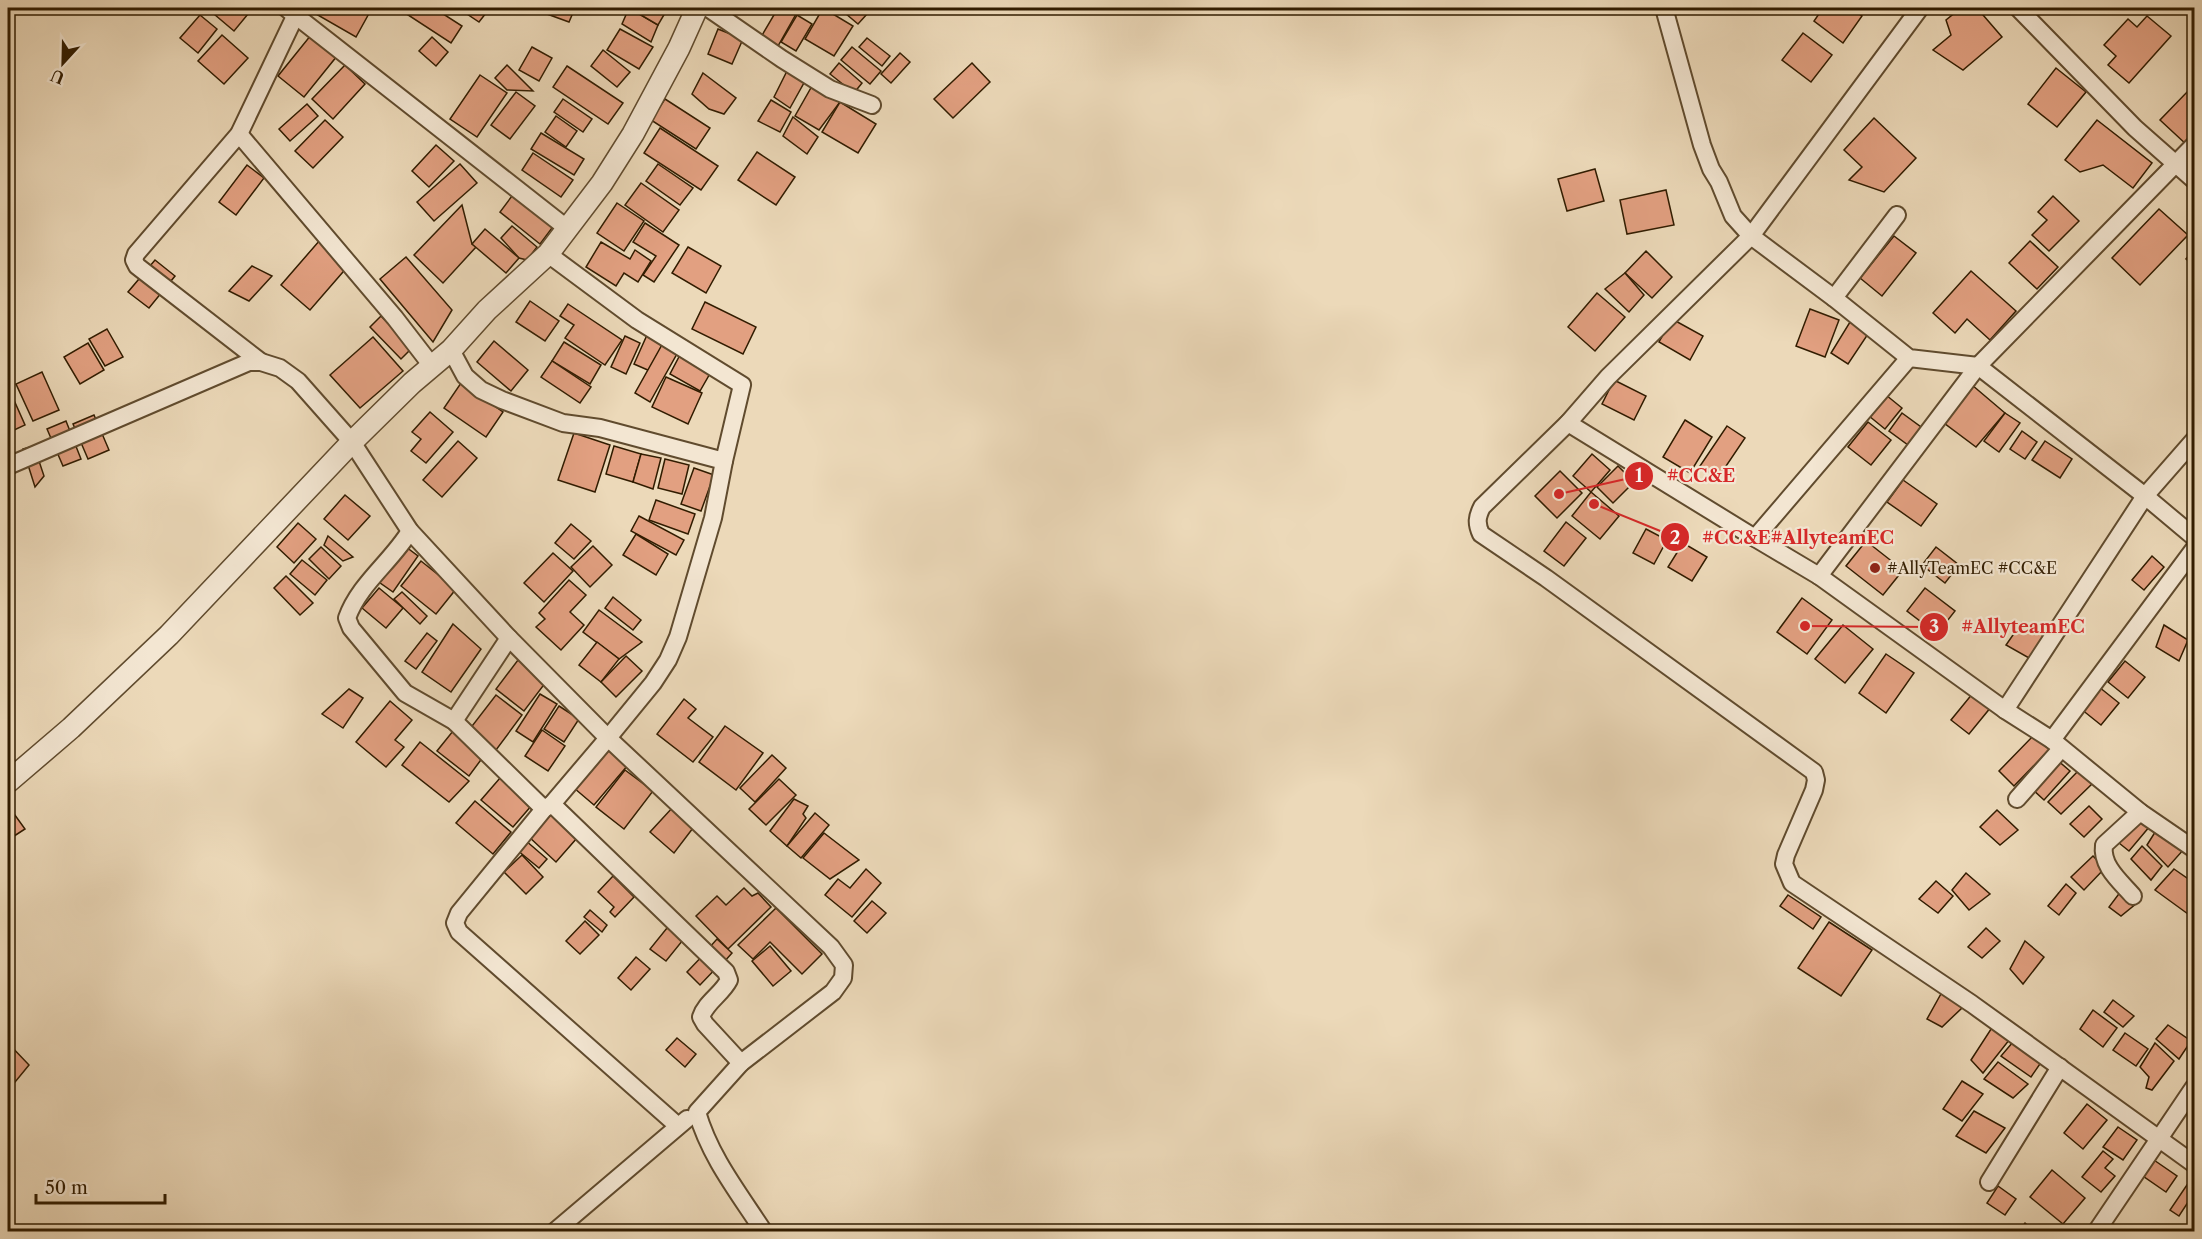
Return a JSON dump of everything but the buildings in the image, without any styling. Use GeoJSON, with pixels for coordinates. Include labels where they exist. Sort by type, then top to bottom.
{"type":"FeatureCollection","features":[{"type":"Feature","properties":{"kind":"street"},"geometry":{"type":"LineString","coordinates":[[8,782],[72,728],[169,635],[351,442],[451,350],[488,310],[548,254],[602,183],[633,134],[679,48],[697,8]]}},
{"type":"Feature","properties":{"kind":"street"},"geometry":{"type":"LineString","coordinates":[[708,8],[830,89],[872,105]]}},
{"type":"Feature","properties":{"kind":"street"},"geometry":{"type":"LineString","coordinates":[[1664,8],[1702,145],[1711,169],[1733,216],[1750,236],[1834,298],[1909,358],[1978,366],[2194,537]]}},
{"type":"Feature","properties":{"kind":"street"},"geometry":{"type":"LineString","coordinates":[[1920,8],[1750,236],[1608,377],[1568,423],[1482,507],[1477,525],[1481,534],[1809,766],[1816,780],[1814,790],[1784,864],[1792,883],[1972,1004],[2194,1164]]}},
{"type":"Feature","properties":{"kind":"street"},"geometry":{"type":"LineString","coordinates":[[2018,8],[2135,128],[2194,180]]}},
{"type":"Feature","properties":{"kind":"street"},"geometry":{"type":"LineString","coordinates":[[261,362],[137,266],[135,260],[136,254],[239,134],[293,10],[568,229]]}},
{"type":"Feature","properties":{"kind":"street"},"geometry":{"type":"LineString","coordinates":[[239,134],[395,318],[432,366]]}},
{"type":"Feature","properties":{"kind":"street"},"geometry":{"type":"LineString","coordinates":[[1819,576],[1978,366],[2194,145]]}},
{"type":"Feature","properties":{"kind":"street"},"geometry":{"type":"LineString","coordinates":[[1834,298],[1898,215]]}},
{"type":"Feature","properties":{"kind":"street"},"geometry":{"type":"LineString","coordinates":[[548,254],[637,320],[742,385],[713,518],[678,637],[668,660],[653,683],[548,806],[459,914],[455,923],[459,932],[678,1126]]}},
{"type":"Feature","properties":{"kind":"street"},"geometry":{"type":"LineString","coordinates":[[451,350],[465,376],[481,390],[502,399],[563,423],[600,428],[724,461]]}},
{"type":"Feature","properties":{"kind":"street"},"geometry":{"type":"LineString","coordinates":[[1755,538],[1909,358]]}},
{"type":"Feature","properties":{"kind":"street"},"geometry":{"type":"LineString","coordinates":[[8,466],[235,367],[249,362],[261,362],[280,368],[298,381],[351,442],[410,531],[509,638],[608,738],[831,947],[844,964],[843,978],[833,992],[741,1063],[697,1112],[554,1232]]}},
{"type":"Feature","properties":{"kind":"street"},"geometry":{"type":"LineString","coordinates":[[1568,423],[1819,576],[2056,744],[2140,812],[2194,849]]}},
{"type":"Feature","properties":{"kind":"street"},"geometry":{"type":"LineString","coordinates":[[2005,710],[2145,496],[2194,440]]}},
{"type":"Feature","properties":{"kind":"street"},"geometry":{"type":"LineString","coordinates":[[410,531],[402,544],[352,603],[347,618],[351,628],[405,693],[454,721],[726,972],[729,980],[726,987],[703,1010],[701,1017],[741,1063]]}},
{"type":"Feature","properties":{"kind":"street"},"geometry":{"type":"LineString","coordinates":[[2017,799],[2194,549]]}},
{"type":"Feature","properties":{"kind":"street"},"geometry":{"type":"LineString","coordinates":[[454,721],[509,638]]}},
{"type":"Feature","properties":{"kind":"street"},"geometry":{"type":"LineString","coordinates":[[2133,896],[2105,863],[2103,851],[2104,844],[2140,812]]}},
{"type":"Feature","properties":{"kind":"street"},"geometry":{"type":"LineString","coordinates":[[1989,1182],[2060,1067]]}},
{"type":"Feature","properties":{"kind":"street"},"geometry":{"type":"LineString","coordinates":[[2096,1232],[2194,1088]]}},
{"type":"Feature","properties":{"kind":"street"},"geometry":{"type":"LineString","coordinates":[[697,1112],[713,1156],[764,1232]]}},
{"type":"Feature","properties":{"kind":"place","name":"#CC&E"},"geometry":{"type":"Point","coordinates":[1559,494]}},
{"type":"Feature","properties":{"kind":"place","name":"#CC&E#AllyteamEC"},"geometry":{"type":"Point","coordinates":[1594,504]}},
{"type":"Feature","properties":{"kind":"place","name":"#AllyTeamEC #CC&E"},"geometry":{"type":"Point","coordinates":[1875,568]}},
{"type":"Feature","properties":{"kind":"place","name":"#AllyteamEC"},"geometry":{"type":"Point","coordinates":[1805,626]}}]}
